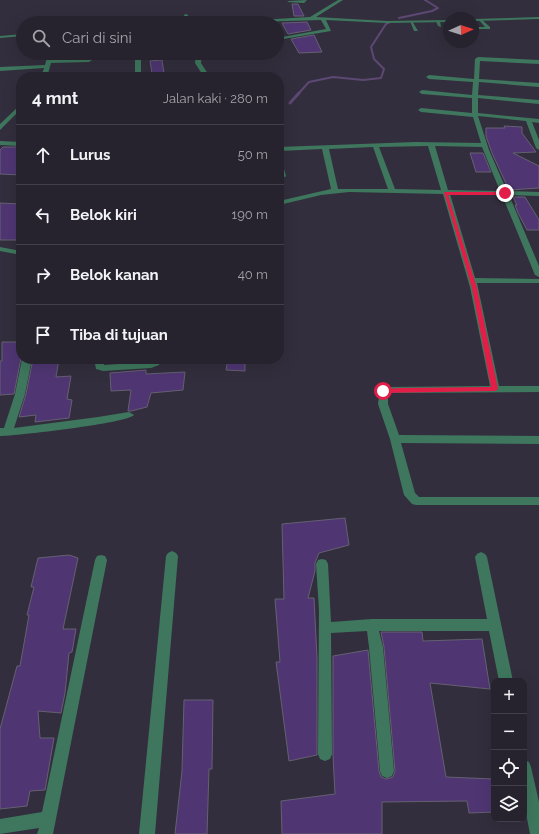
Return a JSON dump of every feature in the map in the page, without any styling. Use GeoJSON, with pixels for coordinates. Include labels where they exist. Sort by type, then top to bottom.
{"type":"FeatureCollection","features":[{"type":"Feature","properties":{"kind":"street"},"geometry":{"type":"LineString","coordinates":[[289,2],[304,2],[305,0]]}},
{"type":"Feature","properties":{"kind":"street"},"geometry":{"type":"LineString","coordinates":[[336,0],[341,0]]}},
{"type":"Feature","properties":{"kind":"street"},"geometry":{"type":"LineString","coordinates":[[311,18],[341,0]]}},
{"type":"Feature","properties":{"kind":"street"},"geometry":{"type":"LineString","coordinates":[[284,38],[329,30],[323,18]]}},
{"type":"Feature","properties":{"kind":"street"},"geometry":{"type":"LineString","coordinates":[[284,19],[323,18],[411,22],[443,21]]}},
{"type":"Feature","properties":{"kind":"street"},"geometry":{"type":"LineString","coordinates":[[481,20],[539,18]]}},
{"type":"Feature","properties":{"kind":"street"},"geometry":{"type":"LineString","coordinates":[[292,19],[296,24]]}},
{"type":"Feature","properties":{"kind":"street"},"geometry":{"type":"LineString","coordinates":[[299,30],[302,35]]}},
{"type":"Feature","properties":{"kind":"street"},"geometry":{"type":"LineString","coordinates":[[0,36],[16,35]]}},
{"type":"Feature","properties":{"kind":"street"},"geometry":{"type":"LineString","coordinates":[[45,72],[48,60]]}},
{"type":"Feature","properties":{"kind":"street"},"geometry":{"type":"LineString","coordinates":[[0,69],[89,60]]}},
{"type":"Feature","properties":{"kind":"street"},"geometry":{"type":"LineString","coordinates":[[138,60],[138,72]]}},
{"type":"Feature","properties":{"kind":"street"},"geometry":{"type":"LineString","coordinates":[[198,60],[198,63],[204,72]]}},
{"type":"Feature","properties":{"kind":"street"},"geometry":{"type":"LineString","coordinates":[[539,62],[478,60],[475,97],[475,115],[485,146],[539,275]]}},
{"type":"Feature","properties":{"kind":"street"},"geometry":{"type":"LineString","coordinates":[[429,77],[539,85]]}},
{"type":"Feature","properties":{"kind":"street"},"geometry":{"type":"LineString","coordinates":[[422,92],[539,102]]}},
{"type":"Feature","properties":{"kind":"street"},"geometry":{"type":"LineString","coordinates":[[421,110],[539,121]]}},
{"type":"Feature","properties":{"kind":"street"},"geometry":{"type":"LineString","coordinates":[[0,128],[16,111]]}},
{"type":"Feature","properties":{"kind":"street"},"geometry":{"type":"LineString","coordinates":[[530,121],[538,145]]}},
{"type":"Feature","properties":{"kind":"street"},"geometry":{"type":"LineString","coordinates":[[0,143],[16,144]]}},
{"type":"Feature","properties":{"kind":"street"},"geometry":{"type":"LineString","coordinates":[[284,149],[431,144],[485,146]]}},
{"type":"Feature","properties":{"kind":"street"},"geometry":{"type":"LineString","coordinates":[[431,144],[472,280],[495,389]]}},
{"type":"Feature","properties":{"kind":"street"},"geometry":{"type":"LineString","coordinates":[[375,145],[392,191]]}},
{"type":"Feature","properties":{"kind":"street"},"geometry":{"type":"LineString","coordinates":[[325,147],[335,190]]}},
{"type":"Feature","properties":{"kind":"street"},"geometry":{"type":"LineString","coordinates":[[284,202],[335,190],[368,189],[446,193],[539,194]]}},
{"type":"Feature","properties":{"kind":"street"},"geometry":{"type":"LineString","coordinates":[[0,249],[16,252]]}},
{"type":"Feature","properties":{"kind":"street"},"geometry":{"type":"LineString","coordinates":[[472,280],[539,281]]}},
{"type":"Feature","properties":{"kind":"street"},"geometry":{"type":"LineString","coordinates":[[26,364],[20,394],[4,432],[98,421],[129,415]]}},
{"type":"Feature","properties":{"kind":"street"},"geometry":{"type":"LineString","coordinates":[[99,364],[99,367],[103,368],[154,364]]}},
{"type":"Feature","properties":{"kind":"street"},"geometry":{"type":"LineString","coordinates":[[539,389],[383,391],[383,404],[395,439],[410,495],[416,501],[539,501]]}},
{"type":"Feature","properties":{"kind":"street"},"geometry":{"type":"LineString","coordinates":[[395,439],[539,440]]}},
{"type":"Feature","properties":{"kind":"street"},"geometry":{"type":"LineString","coordinates":[[147,834],[172,556]]}},
{"type":"Feature","properties":{"kind":"street"},"geometry":{"type":"LineString","coordinates":[[481,557],[505,678]]}},
{"type":"Feature","properties":{"kind":"street"},"geometry":{"type":"LineString","coordinates":[[45,834],[101,560]]}},
{"type":"Feature","properties":{"kind":"street"},"geometry":{"type":"LineString","coordinates":[[322,564],[325,628],[325,754]]}},
{"type":"Feature","properties":{"kind":"street"},"geometry":{"type":"LineString","coordinates":[[325,628],[372,625],[495,625]]}},
{"type":"Feature","properties":{"kind":"street"},"geometry":{"type":"LineString","coordinates":[[372,625],[376,647],[387,770]]}},
{"type":"Feature","properties":{"kind":"street"},"geometry":{"type":"LineString","coordinates":[[527,781],[538,834]]}},
{"type":"Feature","properties":{"kind":"street"},"geometry":{"type":"LineString","coordinates":[[0,827],[48,818]]}},
{"type":"Feature","properties":{"kind":"lane"},"geometry":{"type":"LineString","coordinates":[[479,28],[488,28],[481,20]]}},
{"type":"Feature","properties":{"kind":"lane"},"geometry":{"type":"LineString","coordinates":[[438,21],[440,26]]}},
{"type":"Feature","properties":{"kind":"lane"},"geometry":{"type":"LineString","coordinates":[[411,22],[416,30]]}},
{"type":"Feature","properties":{"kind":"building"},"geometry":{"type":"Polygon","coordinates":[[[292,4],[298,4],[304,16],[294,16],[292,4]]]}},
{"type":"Feature","properties":{"kind":"building"},"geometry":{"type":"Polygon","coordinates":[[[307,22],[311,30],[288,34],[284,27],[284,23],[307,22]]]}},
{"type":"Feature","properties":{"kind":"building"},"geometry":{"type":"Polygon","coordinates":[[[314,35],[322,52],[299,53],[291,39],[314,35]]]}},
{"type":"Feature","properties":{"kind":"building"},"geometry":{"type":"Polygon","coordinates":[[[162,60],[164,72],[152,72],[150,61],[162,60]]]}},
{"type":"Feature","properties":{"kind":"building"},"geometry":{"type":"Polygon","coordinates":[[[504,126],[522,127],[522,133],[536,152],[513,153],[539,166],[539,188],[509,190],[486,136],[486,128],[505,128],[504,126]]]}},
{"type":"Feature","properties":{"kind":"building"},"geometry":{"type":"Polygon","coordinates":[[[3,147],[16,147],[16,175],[0,174],[0,150],[3,147]]]}},
{"type":"Feature","properties":{"kind":"building"},"geometry":{"type":"Polygon","coordinates":[[[470,153],[483,153],[491,172],[476,172],[470,153]]]}},
{"type":"Feature","properties":{"kind":"building"},"geometry":{"type":"Polygon","coordinates":[[[513,197],[525,197],[539,220],[539,230],[527,230],[518,213],[515,205],[517,205],[513,197]]]}},
{"type":"Feature","properties":{"kind":"building"},"geometry":{"type":"Polygon","coordinates":[[[0,203],[16,204],[16,240],[0,240],[0,203]]]}},
{"type":"Feature","properties":{"kind":"building"},"geometry":{"type":"Polygon","coordinates":[[[2,342],[16,342],[16,364],[20,364],[14,394],[0,395],[0,361],[2,361],[2,342]]]}},
{"type":"Feature","properties":{"kind":"building"},"geometry":{"type":"Polygon","coordinates":[[[32,364],[58,364],[56,377],[71,376],[67,399],[72,400],[69,418],[35,422],[36,415],[19,417],[26,394],[32,364]]]}},
{"type":"Feature","properties":{"kind":"building"},"geometry":{"type":"Polygon","coordinates":[[[227,364],[245,364],[245,371],[226,370],[227,364]]]}},
{"type":"Feature","properties":{"kind":"building"},"geometry":{"type":"Polygon","coordinates":[[[146,370],[146,374],[185,372],[183,390],[151,393],[147,407],[128,411],[131,390],[111,391],[110,373],[146,370]]]}},
{"type":"Feature","properties":{"kind":"building"},"geometry":{"type":"Polygon","coordinates":[[[345,518],[349,545],[319,553],[315,563],[315,571],[308,598],[314,598],[317,658],[317,755],[289,761],[276,662],[280,662],[275,599],[284,599],[282,524],[345,518]]]}},
{"type":"Feature","properties":{"kind":"building"},"geometry":{"type":"Polygon","coordinates":[[[69,555],[78,558],[63,629],[76,629],[72,652],[69,653],[65,693],[61,713],[38,711],[40,738],[54,738],[45,790],[30,791],[27,806],[0,809],[0,729],[17,666],[20,666],[29,615],[27,615],[34,587],[31,587],[38,558],[69,555]]]}},
{"type":"Feature","properties":{"kind":"building"},"geometry":{"type":"Polygon","coordinates":[[[381,632],[422,632],[423,641],[482,639],[490,689],[430,683],[446,777],[491,779],[491,812],[469,813],[467,801],[382,802],[382,834],[282,834],[281,801],[335,794],[333,756],[333,656],[368,650],[379,771],[381,777],[386,779],[393,777],[395,771],[384,647],[381,632]]]}},
{"type":"Feature","properties":{"kind":"building"},"geometry":{"type":"Polygon","coordinates":[[[184,700],[213,700],[212,769],[209,769],[207,834],[175,834],[182,771],[184,700]]]}},
{"type":"Feature","properties":{"kind":"waterway"},"geometry":{"type":"LineString","coordinates":[[399,18],[432,11],[438,8],[425,0]]}},
{"type":"Feature","properties":{"kind":"waterway"},"geometry":{"type":"LineString","coordinates":[[298,94],[309,82],[333,77],[363,80],[381,78],[384,69],[374,59],[371,47],[386,24],[390,22]]}},
{"type":"Feature","properties":{"kind":"waterway"},"geometry":{"type":"LineString","coordinates":[[290,103],[299,93]]}},
{"type":"Feature","properties":{"kind":"route"},"geometry":{"type":"LineString","coordinates":[[383,391],[495,389],[474,288],[446,193],[505,193]]}}]}
